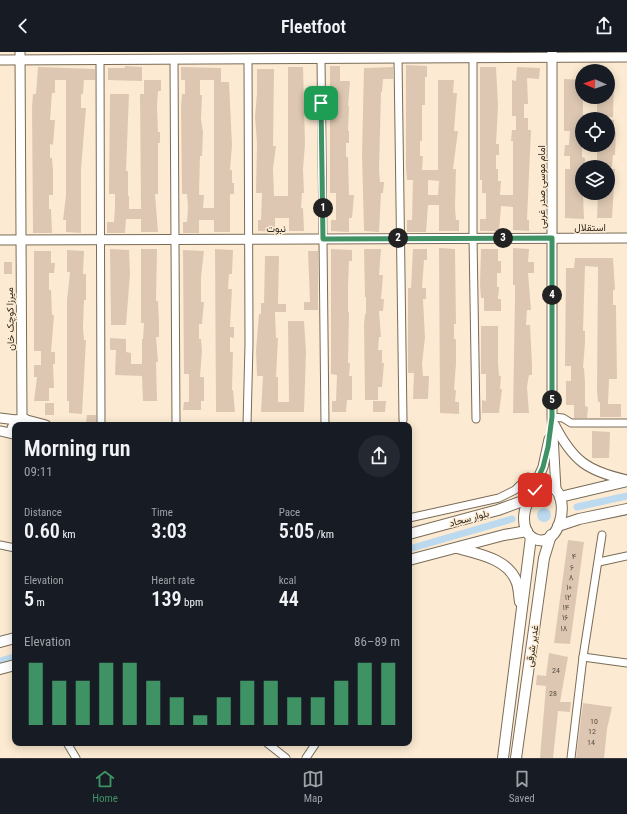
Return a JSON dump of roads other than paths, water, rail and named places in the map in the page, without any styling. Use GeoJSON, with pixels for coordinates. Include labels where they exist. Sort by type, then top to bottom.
{"type":"FeatureCollection","features":[{"type":"Feature","properties":{"kind":"main road"},"geometry":{"type":"LineString","coordinates":[[558,494],[627,480]]}},
{"type":"Feature","properties":{"kind":"main road"},"geometry":{"type":"LineString","coordinates":[[412,559],[504,534],[529,534],[538,540],[545,540],[551,536],[558,526],[562,516],[558,494],[549,485],[541,486],[529,497],[524,514],[529,534]]}},
{"type":"Feature","properties":{"kind":"main road","name":"بلوار سجاد"},"geometry":{"type":"LineString","coordinates":[[412,533],[498,510],[529,497]]}},
{"type":"Feature","properties":{"kind":"main road"},"geometry":{"type":"LineString","coordinates":[[558,526],[579,518],[627,509]]}},
{"type":"Feature","properties":{"kind":"main road","name":"غدیر شرقی"},"geometry":{"type":"LineString","coordinates":[[503,758],[522,614],[529,534]]}},
{"type":"Feature","properties":{"kind":"main road","name":"غدیر شرقی"},"geometry":{"type":"LineString","coordinates":[[516,758],[544,558],[551,536]]}},
{"type":"Feature","properties":{"kind":"main road"},"geometry":{"type":"LineString","coordinates":[[455,548],[484,555],[507,567],[517,583],[522,614]]}},
{"type":"Feature","properties":{"kind":"main road"},"geometry":{"type":"LineString","coordinates":[[0,642],[12,639]]}},
{"type":"Feature","properties":{"kind":"main road"},"geometry":{"type":"LineString","coordinates":[[0,669],[12,666]]}},
{"type":"Feature","properties":{"kind":"street"},"geometry":{"type":"LineString","coordinates":[[0,60],[20,56],[100,59],[174,59],[398,58],[552,54],[627,57]]}},
{"type":"Feature","properties":{"kind":"street","name":"امام موسی صدر غربی"},"geometry":{"type":"LineString","coordinates":[[552,54],[552,419]]}},
{"type":"Feature","properties":{"kind":"street","name":"میرزا کوچک خان"},"geometry":{"type":"LineString","coordinates":[[20,56],[20,240],[24,421]]}},
{"type":"Feature","properties":{"kind":"street"},"geometry":{"type":"LineString","coordinates":[[473,57],[473,238],[476,419]]}},
{"type":"Feature","properties":{"kind":"street"},"geometry":{"type":"LineString","coordinates":[[247,422],[249,344],[248,58]]}},
{"type":"Feature","properties":{"kind":"street"},"geometry":{"type":"LineString","coordinates":[[320,58],[325,421]]}},
{"type":"Feature","properties":{"kind":"street"},"geometry":{"type":"LineString","coordinates":[[398,58],[403,420]]}},
{"type":"Feature","properties":{"kind":"street"},"geometry":{"type":"LineString","coordinates":[[100,59],[101,422]]}},
{"type":"Feature","properties":{"kind":"street"},"geometry":{"type":"LineString","coordinates":[[174,59],[176,422]]}},
{"type":"Feature","properties":{"kind":"street","name":"استقلال"},"geometry":{"type":"LineString","coordinates":[[552,238],[627,238]]}},
{"type":"Feature","properties":{"kind":"street","name":"نبوت"},"geometry":{"type":"LineString","coordinates":[[0,240],[552,238]]}},
{"type":"Feature","properties":{"kind":"street"},"geometry":{"type":"LineString","coordinates":[[0,418],[24,421]]}},
{"type":"Feature","properties":{"kind":"street"},"geometry":{"type":"LineString","coordinates":[[552,419],[563,418],[572,423],[627,424]]}},
{"type":"Feature","properties":{"kind":"street"},"geometry":{"type":"LineString","coordinates":[[552,419],[572,452],[584,463],[601,474],[627,480]]}},
{"type":"Feature","properties":{"kind":"street"},"geometry":{"type":"LineString","coordinates":[[552,419],[558,494]]}},
{"type":"Feature","properties":{"kind":"street"},"geometry":{"type":"LineString","coordinates":[[529,497],[543,467],[548,447],[552,419]]}},
{"type":"Feature","properties":{"kind":"street"},"geometry":{"type":"LineString","coordinates":[[0,431],[12,433]]}},
{"type":"Feature","properties":{"kind":"street"},"geometry":{"type":"LineString","coordinates":[[412,517],[499,498],[515,490],[528,477]]}},
{"type":"Feature","properties":{"kind":"street"},"geometry":{"type":"LineString","coordinates":[[571,758],[583,656],[599,562],[602,535]]}},
{"type":"Feature","properties":{"kind":"street"},"geometry":{"type":"LineString","coordinates":[[0,545],[12,547]]}},
{"type":"Feature","properties":{"kind":"street"},"geometry":{"type":"LineString","coordinates":[[599,562],[627,556]]}},
{"type":"Feature","properties":{"kind":"street"},"geometry":{"type":"LineString","coordinates":[[583,656],[627,663]]}},
{"type":"Feature","properties":{"kind":"street"},"geometry":{"type":"LineString","coordinates":[[69,746],[76,758]]}},
{"type":"Feature","properties":{"kind":"street"},"geometry":{"type":"LineString","coordinates":[[271,746],[286,758]]}},
{"type":"Feature","properties":{"kind":"street"},"geometry":{"type":"LineString","coordinates":[[306,758],[314,746]]}},
{"type":"Feature","properties":{"kind":"water"},"geometry":{"type":"Polygon","coordinates":[[[544,508],[549,510],[551,515],[549,520],[544,522],[539,520],[537,515],[539,510],[544,508]]]}},
{"type":"Feature","properties":{"kind":"waterway"},"geometry":{"type":"LineString","coordinates":[[577,507],[627,496]]}},
{"type":"Feature","properties":{"kind":"waterway"},"geometry":{"type":"LineString","coordinates":[[412,548],[512,519]]}},
{"type":"Feature","properties":{"kind":"waterway"},"geometry":{"type":"LineString","coordinates":[[0,661],[12,658]]}}]}
